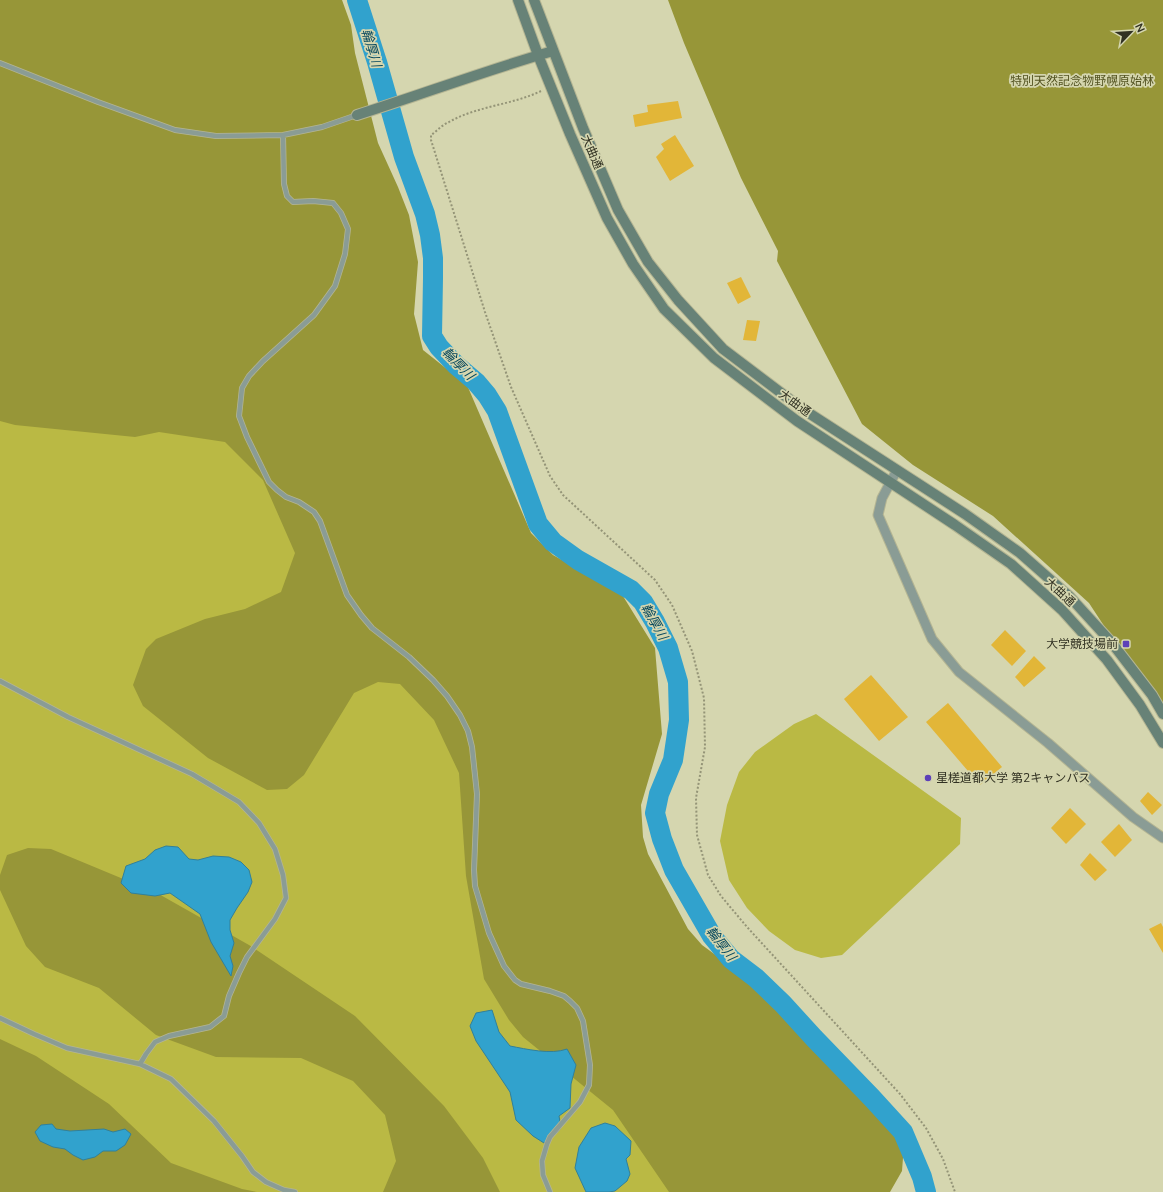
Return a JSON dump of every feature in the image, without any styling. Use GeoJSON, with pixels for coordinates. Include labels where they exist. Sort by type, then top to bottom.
{"type":"FeatureCollection","features":[{"type":"Feature","properties":{"kind":"main road","name":"大曲通"},"geometry":{"type":"LineString","coordinates":[[518,0],[538,55],[570,134],[607,218],[633,264],[664,309],[714,358],[797,421],[955,525],[1011,564],[1062,610],[1107,660],[1140,705],[1163,743]]}},
{"type":"Feature","properties":{"kind":"main road","name":"大曲通"},"geometry":{"type":"LineString","coordinates":[[534,0],[553,51],[618,210],[648,262],[678,300],[723,349],[801,408],[965,514],[1020,553],[1070,597],[1112,643],[1152,695],[1163,714]]}},
{"type":"Feature","properties":{"kind":"main road"},"geometry":{"type":"LineString","coordinates":[[357,115],[553,51]]}},
{"type":"Feature","properties":{"kind":"street"},"geometry":{"type":"LineString","coordinates":[[897,470],[882,498],[878,515],[932,639],[959,672],[1048,743],[1133,817],[1163,838]]}},
{"type":"Feature","properties":{"kind":"lane"},"geometry":{"type":"LineString","coordinates":[[0,63],[98,102],[176,130],[216,136],[283,134],[322,127],[357,115]]}},
{"type":"Feature","properties":{"kind":"lane"},"geometry":{"type":"LineString","coordinates":[[283,134],[284,184],[287,196],[293,202],[313,201],[332,203],[341,213],[348,229],[345,254],[335,286],[314,315],[263,360],[249,376],[242,388],[239,416],[247,438],[268,482],[286,496],[299,502],[314,512],[320,521],[348,595],[361,616],[372,628],[409,657],[433,680],[447,696],[460,715],[468,731],[472,747],[477,794],[474,870],[475,886],[489,933],[504,966],[515,980],[521,984],[564,996],[577,1008],[583,1021],[588,1049],[590,1065],[589,1085],[580,1102],[550,1136],[542,1161],[543,1175],[550,1192]]}},
{"type":"Feature","properties":{"kind":"lane"},"geometry":{"type":"LineString","coordinates":[[0,681],[68,717],[192,774],[239,802],[259,823],[275,849],[283,876],[286,898],[275,919],[247,957],[230,996],[224,1016],[210,1027],[169,1036],[155,1042],[140,1064]]}},
{"type":"Feature","properties":{"kind":"lane"},"geometry":{"type":"LineString","coordinates":[[0,1018],[67,1048],[140,1064],[171,1079],[214,1121],[253,1172],[266,1182],[284,1190],[295,1192]]}},
{"type":"Feature","properties":{"kind":"path"},"geometry":{"type":"LineString","coordinates":[[551,86],[529,96],[475,111],[448,122],[431,135],[431,140],[485,312],[512,387],[550,476],[563,494],[655,580],[672,605],[692,651],[704,698],[705,747],[696,798],[697,835],[708,875],[721,896],[747,927],[900,1094],[926,1128],[943,1159],[955,1192]]}},
{"type":"Feature","properties":{"kind":"shaded area"},"geometry":{"type":"Polygon","coordinates":[[[0,0],[310,0],[674,1192],[0,1192],[0,0]]]}},
{"type":"Feature","properties":{"kind":"shaded area"},"geometry":{"type":"Polygon","coordinates":[[[816,714],[961,818],[960,844],[842,955],[821,958],[795,950],[769,931],[747,908],[729,880],[720,841],[727,805],[739,772],[755,752],[794,724],[816,714]]]}},
{"type":"Feature","properties":{"kind":"green space"},"geometry":{"type":"Polygon","coordinates":[[[0,0],[342,0],[351,25],[355,53],[378,143],[409,215],[418,262],[414,314],[423,350],[467,385],[531,533],[553,555],[585,573],[618,588],[655,648],[662,734],[641,805],[643,837],[648,854],[688,929],[702,945],[770,995],[814,1044],[891,1118],[904,1144],[902,1171],[890,1192],[669,1192],[613,1110],[523,1037],[509,1020],[484,979],[466,876],[459,773],[434,720],[400,684],[378,682],[354,693],[304,775],[287,789],[267,790],[208,758],[143,706],[133,685],[146,649],[156,639],[205,619],[245,609],[281,592],[295,553],[263,480],[225,442],[159,432],[135,437],[15,425],[0,421],[0,0]]]}},
{"type":"Feature","properties":{"kind":"green space","name":"特別天然記念物野幌原始林"},"geometry":{"type":"Polygon","coordinates":[[[668,0],[1163,0],[1163,716],[1089,603],[993,516],[913,465],[862,424],[777,261],[778,251],[741,178],[684,43],[668,0]]]}},
{"type":"Feature","properties":{"kind":"green space"},"geometry":{"type":"Polygon","coordinates":[[[28,848],[51,849],[157,893],[249,945],[355,1016],[444,1106],[483,1158],[500,1192],[383,1192],[396,1161],[385,1115],[353,1081],[301,1058],[216,1057],[156,1035],[99,988],[45,967],[26,946],[0,890],[0,875],[7,855],[28,848]]]}},
{"type":"Feature","properties":{"kind":"green space"},"geometry":{"type":"Polygon","coordinates":[[[0,1039],[36,1056],[109,1104],[171,1163],[242,1189],[257,1192],[0,1192],[0,1039]]]}},
{"type":"Feature","properties":{"kind":"water"},"geometry":{"type":"Polygon","coordinates":[[[166,846],[178,847],[189,859],[198,860],[213,856],[229,857],[241,862],[249,870],[252,882],[248,892],[230,920],[230,930],[234,943],[230,956],[233,966],[231,976],[211,942],[200,914],[170,893],[155,896],[131,893],[121,883],[126,866],[145,859],[155,850],[166,846]]]}},
{"type":"Feature","properties":{"kind":"water"},"geometry":{"type":"Polygon","coordinates":[[[492,1010],[499,1032],[510,1046],[546,1051],[561,1051],[567,1049],[576,1065],[571,1084],[570,1108],[559,1116],[561,1128],[553,1137],[544,1143],[533,1136],[516,1120],[510,1092],[476,1041],[470,1026],[476,1013],[492,1010]]]}},
{"type":"Feature","properties":{"kind":"water"},"geometry":{"type":"Polygon","coordinates":[[[605,1123],[615,1126],[631,1141],[630,1155],[626,1159],[630,1174],[627,1181],[615,1191],[586,1192],[575,1168],[579,1147],[591,1128],[605,1123]]]}},
{"type":"Feature","properties":{"kind":"water"},"geometry":{"type":"Polygon","coordinates":[[[52,1124],[56,1129],[70,1131],[104,1129],[113,1132],[125,1129],[131,1134],[125,1145],[116,1151],[103,1151],[95,1157],[83,1160],[65,1149],[53,1147],[40,1141],[35,1132],[41,1125],[52,1124]]]}},
{"type":"Feature","properties":{"kind":"building"},"geometry":{"type":"Polygon","coordinates":[[[678,101],[682,118],[635,127],[633,115],[648,112],[647,105],[678,101]]]}},
{"type":"Feature","properties":{"kind":"building"},"geometry":{"type":"Polygon","coordinates":[[[675,135],[694,166],[670,181],[656,157],[664,149],[661,144],[675,135]]]}},
{"type":"Feature","properties":{"kind":"building"},"geometry":{"type":"Polygon","coordinates":[[[741,277],[751,297],[738,304],[727,283],[741,277]]]}},
{"type":"Feature","properties":{"kind":"building"},"geometry":{"type":"Polygon","coordinates":[[[747,320],[760,321],[756,341],[743,340],[747,320]]]}},
{"type":"Feature","properties":{"kind":"building"},"geometry":{"type":"Polygon","coordinates":[[[1005,630],[1026,651],[1012,666],[991,645],[1005,630]]]}},
{"type":"Feature","properties":{"kind":"building"},"geometry":{"type":"Polygon","coordinates":[[[1034,656],[1046,668],[1024,687],[1015,677],[1034,656]]]}},
{"type":"Feature","properties":{"kind":"building"},"geometry":{"type":"Polygon","coordinates":[[[871,675],[908,717],[879,741],[844,699],[871,675]]]}},
{"type":"Feature","properties":{"kind":"building"},"geometry":{"type":"Polygon","coordinates":[[[948,703],[1002,767],[980,785],[926,722],[948,703]]]}},
{"type":"Feature","properties":{"kind":"building"},"geometry":{"type":"Polygon","coordinates":[[[1148,792],[1162,805],[1152,815],[1140,801],[1148,792]]]}},
{"type":"Feature","properties":{"kind":"building"},"geometry":{"type":"Polygon","coordinates":[[[1070,808],[1086,824],[1066,844],[1051,828],[1070,808]]]}},
{"type":"Feature","properties":{"kind":"building"},"geometry":{"type":"Polygon","coordinates":[[[1119,824],[1132,840],[1115,857],[1101,842],[1119,824]]]}},
{"type":"Feature","properties":{"kind":"building"},"geometry":{"type":"Polygon","coordinates":[[[1090,853],[1107,870],[1095,881],[1080,865],[1090,853]]]}},
{"type":"Feature","properties":{"kind":"building"},"geometry":{"type":"Polygon","coordinates":[[[1161,923],[1163,927],[1163,953],[1149,929],[1161,923]]]}},
{"type":"Feature","properties":{"kind":"waterway","name":"輪厚川"},"geometry":{"type":"LineString","coordinates":[[357,0],[377,62],[404,157],[425,214],[430,235],[433,258],[432,336],[439,347],[456,365],[476,382],[487,395],[497,411],[538,524],[553,542],[578,560],[631,590],[643,602],[668,648],[678,682],[679,720],[673,760],[659,794],[655,813],[662,839],[674,870],[712,936],[731,959],[756,978],[783,1004],[903,1132],[922,1177],[926,1192]]}},
{"type":"Feature","properties":{"kind":"place","name":"大学競技場前"},"geometry":{"type":"Point","coordinates":[1126,644]}},
{"type":"Feature","properties":{"kind":"place","name":"星槎道都大学 第2キャンパス"},"geometry":{"type":"Point","coordinates":[928,778]}}]}
